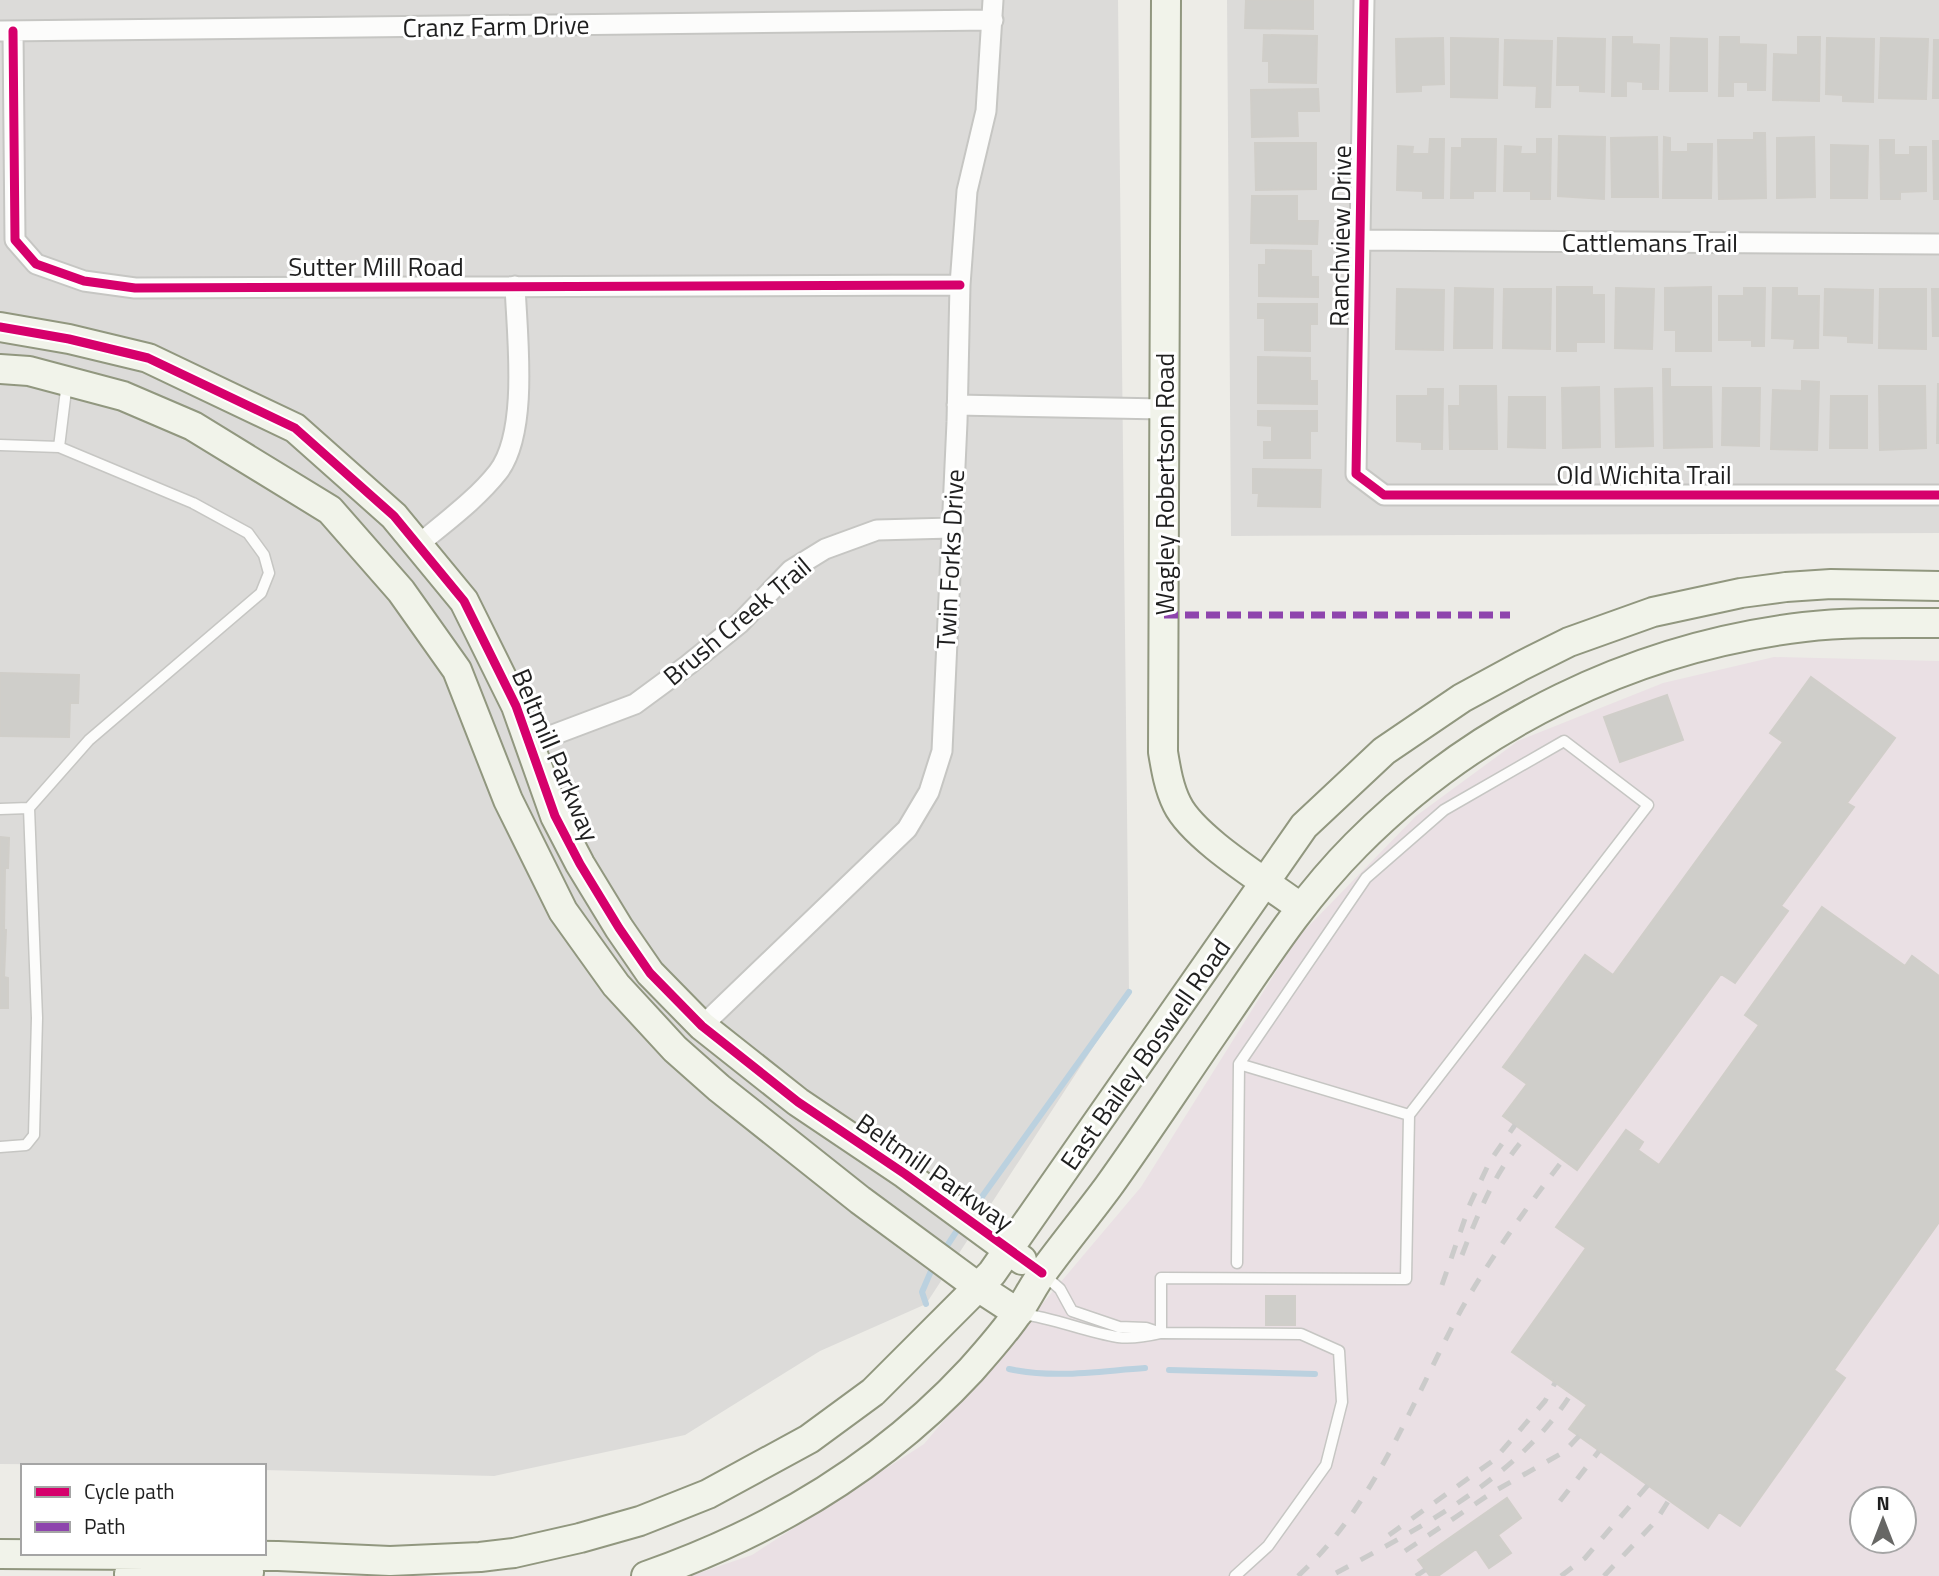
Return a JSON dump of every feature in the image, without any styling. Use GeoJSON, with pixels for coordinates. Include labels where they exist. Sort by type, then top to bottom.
{"type":"FeatureCollection","features":[{"type":"Feature","properties":{"kind":"street","name":"Twin Forks Drive"},"geometry":{"type":"LineString","coordinates":[[702,1026],[907,829],[929,792],[942,751],[960,285],[967,191],[986,111],[993,0]]}},
{"type":"Feature","properties":{"kind":"street","name":"Wagley Robertson Road"},"geometry":{"type":"LineString","coordinates":[[1166,0],[1163,752],[1167,778],[1177,806],[1204,838],[1301,908]]}},
{"type":"Feature","properties":{"kind":"street","name":"Ranchview Drive"},"geometry":{"type":"LineString","coordinates":[[1356,474],[1364,0]]}},
{"type":"Feature","properties":{"kind":"street","name":"Cranz Farm Drive"},"geometry":{"type":"LineString","coordinates":[[7,31],[993,20]]}},
{"type":"Feature","properties":{"kind":"street","name":"Sutter Mill Road"},"geometry":{"type":"LineString","coordinates":[[7,31],[15,240],[36,264],[84,281],[135,288],[960,285]]}},
{"type":"Feature","properties":{"kind":"street","name":"Cattlemans Trail"},"geometry":{"type":"LineString","coordinates":[[1361,240],[1939,244]]}},
{"type":"Feature","properties":{"kind":"street"},"geometry":{"type":"LineString","coordinates":[[384,572],[475,495],[499,470],[512,440],[519,393],[515,286]]}},
{"type":"Feature","properties":{"kind":"street","name":"Beltmill Parkway"},"geometry":{"type":"LineString","coordinates":[[0,327],[78,341],[148,358],[295,428],[394,516],[464,601],[516,706],[555,816],[580,864],[650,973],[702,1026],[799,1102],[905,1174],[1042,1273]]}},
{"type":"Feature","properties":{"kind":"street"},"geometry":{"type":"LineString","coordinates":[[67,382],[78,341]]}},
{"type":"Feature","properties":{"kind":"street"},"geometry":{"type":"LineString","coordinates":[[0,369],[29,371],[123,396],[193,426],[330,510],[401,591],[457,670],[508,800],[564,911],[616,985],[675,1049],[774,1133],[978,1287],[1018,1313]]}},
{"type":"Feature","properties":{"kind":"street"},"geometry":{"type":"LineString","coordinates":[[957,405],[1164,409]]}},
{"type":"Feature","properties":{"kind":"street","name":"Old Wichita Trail"},"geometry":{"type":"LineString","coordinates":[[1356,474],[1384,495],[1939,495]]}},
{"type":"Feature","properties":{"kind":"street","name":"Brush Creek Trail"},"geometry":{"type":"LineString","coordinates":[[529,744],[635,704],[740,623],[791,570],[825,549],[877,530],[951,528]]}},
{"type":"Feature","properties":{"kind":"street","name":"East Bailey Boswell Road"},"geometry":{"type":"LineString","coordinates":[[6,1567],[278,1556],[368,1560],[455,1559],[523,1551],[580,1538],[640,1521],[708,1494],[809,1439],[873,1392],[978,1287],[1009,1250],[1304,826],[1384,751],[1462,698],[1569,642],[1653,612],[1741,593],[1831,584],[1939,586]]}},
{"type":"Feature","properties":{"kind":"street","name":"East Bailey Boswell Road"},"geometry":{"type":"LineString","coordinates":[[646,1576],[683,1563],[756,1530],[841,1480],[875,1456],[939,1402],[996,1342],[1018,1313],[1042,1273],[1107,1188],[1301,908],[1354,846],[1436,775],[1517,721],[1584,687],[1675,653],[1760,634],[1846,624],[1939,623]]}},
{"type":"Feature","properties":{"kind":"street"},"geometry":{"type":"LineString","coordinates":[[492,758],[529,744]]}},
{"type":"Feature","properties":{"kind":"street"},"geometry":{"type":"LineString","coordinates":[[675,1049],[702,1026]]}},
{"type":"Feature","properties":{"kind":"lane"},"geometry":{"type":"LineString","coordinates":[[59,447],[67,382]]}},
{"type":"Feature","properties":{"kind":"lane"},"geometry":{"type":"LineString","coordinates":[[0,445],[59,447],[193,503],[248,533],[264,555],[268,573],[261,593],[89,740],[29,808],[37,1018],[34,1135],[26,1145],[0,1147]]}},
{"type":"Feature","properties":{"kind":"lane"},"geometry":{"type":"LineString","coordinates":[[1161,1333],[1161,1278],[1406,1279],[1409,1115],[1648,805],[1564,741],[1444,810],[1366,878],[1239,1064],[1237,1263]]}},
{"type":"Feature","properties":{"kind":"lane"},"geometry":{"type":"LineString","coordinates":[[0,809],[29,808]]}},
{"type":"Feature","properties":{"kind":"lane"},"geometry":{"type":"LineString","coordinates":[[1239,1064],[1409,1115]]}},
{"type":"Feature","properties":{"kind":"lane"},"geometry":{"type":"LineString","coordinates":[[1042,1273],[1060,1289],[1073,1311],[1119,1327],[1146,1328],[1161,1333]]}},
{"type":"Feature","properties":{"kind":"lane"},"geometry":{"type":"LineString","coordinates":[[1018,1313],[1041,1316],[1119,1337],[1146,1337],[1161,1333],[1301,1334],[1339,1351],[1342,1402],[1326,1465],[1268,1546],[1235,1576]]}},
{"type":"Feature","properties":{"kind":"shaded area"},"geometry":{"type":"Polygon","coordinates":[[[0,0],[1118,0],[1129,992],[926,1304],[820,1351],[685,1435],[494,1476],[266,1470],[266,1464],[0,1464],[0,0]]]}},
{"type":"Feature","properties":{"kind":"shaded area"},"geometry":{"type":"Polygon","coordinates":[[[1227,0],[1939,0],[1939,533],[1231,536],[1227,0]]]}},
{"type":"Feature","properties":{"kind":"shaded area"},"geometry":{"type":"Polygon","coordinates":[[[1774,657],[1939,661],[1939,1576],[690,1576],[752,1555],[924,1444],[1141,1187],[1297,938],[1416,816],[1518,741],[1663,683],[1774,657]]]}},
{"type":"Feature","properties":{"kind":"building"},"geometry":{"type":"Polygon","coordinates":[[[1246,0],[1313,0],[1313,29],[1245,28],[1246,0]]]}},
{"type":"Feature","properties":{"kind":"building"},"geometry":{"type":"Polygon","coordinates":[[[1264,35],[1317,36],[1316,83],[1269,82],[1269,61],[1263,61],[1264,35]]]}},
{"type":"Feature","properties":{"kind":"building"},"geometry":{"type":"Polygon","coordinates":[[[1613,37],[1632,37],[1632,44],[1659,45],[1658,89],[1643,89],[1643,82],[1626,81],[1626,96],[1612,96],[1613,37]]]}},
{"type":"Feature","properties":{"kind":"building"},"geometry":{"type":"Polygon","coordinates":[[[1720,37],[1739,37],[1739,44],[1766,45],[1765,90],[1748,90],[1748,82],[1733,82],[1733,96],[1719,96],[1720,37]]]}},
{"type":"Feature","properties":{"kind":"building"},"geometry":{"type":"Polygon","coordinates":[[[1798,37],[1820,37],[1819,101],[1773,100],[1774,54],[1798,55],[1798,37]]]}},
{"type":"Feature","properties":{"kind":"building"},"geometry":{"type":"Polygon","coordinates":[[[1443,38],[1444,84],[1421,85],[1421,91],[1397,92],[1396,39],[1443,38]]]}},
{"type":"Feature","properties":{"kind":"building"},"geometry":{"type":"Polygon","coordinates":[[[1451,38],[1498,39],[1497,98],[1451,97],[1451,38]]]}},
{"type":"Feature","properties":{"kind":"building"},"geometry":{"type":"Polygon","coordinates":[[[1558,38],[1605,39],[1604,92],[1580,91],[1580,85],[1557,85],[1558,38]]]}},
{"type":"Feature","properties":{"kind":"building"},"geometry":{"type":"Polygon","coordinates":[[[1671,38],[1707,39],[1707,91],[1670,91],[1671,38]]]}},
{"type":"Feature","properties":{"kind":"building"},"geometry":{"type":"Polygon","coordinates":[[[1827,38],[1874,39],[1873,102],[1843,101],[1843,95],[1826,94],[1827,38]]]}},
{"type":"Feature","properties":{"kind":"building"},"geometry":{"type":"Polygon","coordinates":[[[1881,38],[1928,39],[1926,99],[1879,98],[1881,38]]]}},
{"type":"Feature","properties":{"kind":"building"},"geometry":{"type":"Polygon","coordinates":[[[1505,40],[1552,41],[1550,107],[1536,107],[1537,86],[1504,85],[1505,40]]]}},
{"type":"Feature","properties":{"kind":"building"},"geometry":{"type":"Polygon","coordinates":[[[1934,40],[1939,40],[1939,98],[1933,98],[1934,40]]]}},
{"type":"Feature","properties":{"kind":"building"},"geometry":{"type":"Polygon","coordinates":[[[1318,89],[1319,111],[1297,111],[1298,136],[1252,137],[1251,90],[1318,89]]]}},
{"type":"Feature","properties":{"kind":"building"},"geometry":{"type":"Polygon","coordinates":[[[1754,133],[1765,133],[1766,198],[1719,199],[1718,140],[1754,140],[1754,133]]]}},
{"type":"Feature","properties":{"kind":"building"},"geometry":{"type":"Polygon","coordinates":[[[1559,136],[1605,137],[1604,199],[1558,196],[1559,136]]]}},
{"type":"Feature","properties":{"kind":"building"},"geometry":{"type":"Polygon","coordinates":[[[1657,137],[1658,197],[1612,197],[1611,138],[1657,137]]]}},
{"type":"Feature","properties":{"kind":"building"},"geometry":{"type":"Polygon","coordinates":[[[1664,137],[1670,138],[1670,152],[1688,152],[1688,144],[1712,144],[1711,198],[1663,198],[1664,137]]]}},
{"type":"Feature","properties":{"kind":"building"},"geometry":{"type":"Polygon","coordinates":[[[1814,137],[1815,197],[1777,198],[1777,138],[1814,137]]]}},
{"type":"Feature","properties":{"kind":"building"},"geometry":{"type":"Polygon","coordinates":[[[1430,139],[1444,139],[1443,198],[1423,198],[1423,191],[1397,190],[1398,146],[1413,147],[1412,154],[1429,154],[1430,139]]]}},
{"type":"Feature","properties":{"kind":"building"},"geometry":{"type":"Polygon","coordinates":[[[1462,139],[1496,139],[1495,191],[1473,191],[1473,198],[1451,198],[1452,148],[1462,148],[1462,139]]]}},
{"type":"Feature","properties":{"kind":"building"},"geometry":{"type":"Polygon","coordinates":[[[1537,139],[1551,139],[1550,199],[1531,199],[1531,191],[1504,191],[1505,146],[1521,147],[1520,154],[1537,154],[1537,139]]]}},
{"type":"Feature","properties":{"kind":"building"},"geometry":{"type":"Polygon","coordinates":[[[1880,140],[1894,140],[1894,155],[1910,155],[1910,147],[1926,147],[1926,191],[1900,192],[1900,199],[1881,199],[1880,140]]]}},
{"type":"Feature","properties":{"kind":"building"},"geometry":{"type":"Polygon","coordinates":[[[1933,141],[1939,141],[1939,199],[1934,199],[1933,141]]]}},
{"type":"Feature","properties":{"kind":"building"},"geometry":{"type":"Polygon","coordinates":[[[1255,143],[1316,143],[1316,189],[1256,190],[1255,143]]]}},
{"type":"Feature","properties":{"kind":"building"},"geometry":{"type":"Polygon","coordinates":[[[1831,145],[1868,146],[1867,198],[1831,198],[1831,145]]]}},
{"type":"Feature","properties":{"kind":"building"},"geometry":{"type":"Polygon","coordinates":[[[1252,196],[1297,196],[1297,221],[1318,221],[1317,244],[1251,243],[1252,196]]]}},
{"type":"Feature","properties":{"kind":"building"},"geometry":{"type":"Polygon","coordinates":[[[1266,250],[1311,251],[1311,277],[1318,277],[1318,297],[1259,296],[1259,265],[1266,265],[1266,250]]]}},
{"type":"Feature","properties":{"kind":"building"},"geometry":{"type":"Polygon","coordinates":[[[1557,287],[1592,287],[1592,295],[1604,295],[1604,342],[1576,342],[1576,351],[1557,351],[1557,287]]]}},
{"type":"Feature","properties":{"kind":"building"},"geometry":{"type":"Polygon","coordinates":[[[1711,287],[1711,351],[1676,351],[1676,330],[1665,330],[1665,288],[1711,287]]]}},
{"type":"Feature","properties":{"kind":"building"},"geometry":{"type":"Polygon","coordinates":[[[1455,288],[1493,289],[1492,348],[1454,348],[1455,288]]]}},
{"type":"Feature","properties":{"kind":"building"},"geometry":{"type":"Polygon","coordinates":[[[1616,288],[1654,289],[1652,349],[1615,348],[1616,288]]]}},
{"type":"Feature","properties":{"kind":"building"},"geometry":{"type":"Polygon","coordinates":[[[1744,288],[1765,288],[1764,346],[1752,346],[1752,340],[1719,340],[1719,296],[1744,296],[1744,288]]]}},
{"type":"Feature","properties":{"kind":"building"},"geometry":{"type":"Polygon","coordinates":[[[1773,288],[1797,288],[1797,296],[1819,296],[1818,348],[1794,348],[1795,339],[1772,338],[1773,288]]]}},
{"type":"Feature","properties":{"kind":"building"},"geometry":{"type":"Polygon","coordinates":[[[1397,289],[1444,290],[1443,350],[1396,349],[1397,289]]]}},
{"type":"Feature","properties":{"kind":"building"},"geometry":{"type":"Polygon","coordinates":[[[1504,289],[1551,289],[1550,349],[1503,348],[1504,289]]]}},
{"type":"Feature","properties":{"kind":"building"},"geometry":{"type":"Polygon","coordinates":[[[1825,289],[1873,290],[1872,343],[1848,342],[1848,336],[1824,335],[1825,289]]]}},
{"type":"Feature","properties":{"kind":"building"},"geometry":{"type":"Polygon","coordinates":[[[1880,289],[1926,289],[1926,349],[1879,348],[1880,289]]]}},
{"type":"Feature","properties":{"kind":"building"},"geometry":{"type":"Polygon","coordinates":[[[1932,289],[1939,289],[1939,336],[1933,336],[1932,289]]]}},
{"type":"Feature","properties":{"kind":"building"},"geometry":{"type":"Polygon","coordinates":[[[1258,304],[1317,304],[1317,324],[1310,324],[1310,351],[1265,350],[1265,318],[1258,318],[1258,304]]]}},
{"type":"Feature","properties":{"kind":"building"},"geometry":{"type":"Polygon","coordinates":[[[1258,357],[1310,358],[1310,381],[1317,381],[1317,404],[1258,403],[1258,357]]]}},
{"type":"Feature","properties":{"kind":"building"},"geometry":{"type":"Polygon","coordinates":[[[1663,369],[1670,369],[1670,387],[1711,387],[1712,447],[1664,448],[1663,369]]]}},
{"type":"Feature","properties":{"kind":"building"},"geometry":{"type":"Polygon","coordinates":[[[1802,381],[1819,382],[1817,450],[1771,449],[1773,390],[1802,391],[1802,381]]]}},
{"type":"Feature","properties":{"kind":"building"},"geometry":{"type":"Polygon","coordinates":[[[1938,384],[1939,443],[1937,443],[1938,384]]]}},
{"type":"Feature","properties":{"kind":"building"},"geometry":{"type":"Polygon","coordinates":[[[1460,386],[1496,386],[1497,449],[1450,449],[1449,406],[1460,406],[1460,386]]]}},
{"type":"Feature","properties":{"kind":"building"},"geometry":{"type":"Polygon","coordinates":[[[1879,386],[1925,386],[1926,448],[1880,450],[1879,386]]]}},
{"type":"Feature","properties":{"kind":"building"},"geometry":{"type":"Polygon","coordinates":[[[1599,387],[1600,447],[1563,448],[1562,388],[1599,387]]]}},
{"type":"Feature","properties":{"kind":"building"},"geometry":{"type":"Polygon","coordinates":[[[1652,388],[1653,446],[1616,447],[1615,389],[1652,388]]]}},
{"type":"Feature","properties":{"kind":"building"},"geometry":{"type":"Polygon","coordinates":[[[1723,388],[1760,388],[1759,446],[1722,445],[1723,388]]]}},
{"type":"Feature","properties":{"kind":"building"},"geometry":{"type":"Polygon","coordinates":[[[1428,389],[1443,389],[1442,449],[1422,449],[1422,442],[1397,441],[1397,396],[1428,396],[1428,389]]]}},
{"type":"Feature","properties":{"kind":"building"},"geometry":{"type":"Polygon","coordinates":[[[1831,396],[1867,396],[1867,448],[1830,448],[1831,396]]]}},
{"type":"Feature","properties":{"kind":"building"},"geometry":{"type":"Polygon","coordinates":[[[1509,397],[1545,397],[1545,448],[1508,447],[1509,397]]]}},
{"type":"Feature","properties":{"kind":"building"},"geometry":{"type":"Polygon","coordinates":[[[1258,411],[1317,411],[1317,431],[1310,431],[1310,458],[1264,458],[1264,442],[1272,442],[1272,426],[1258,425],[1258,411]]]}},
{"type":"Feature","properties":{"kind":"building"},"geometry":{"type":"Polygon","coordinates":[[[1253,469],[1321,470],[1320,507],[1258,506],[1259,493],[1253,493],[1253,469]]]}},
{"type":"Feature","properties":{"kind":"building"},"geometry":{"type":"Polygon","coordinates":[[[0,673],[79,675],[78,703],[70,703],[69,737],[0,736],[0,673]]]}},
{"type":"Feature","properties":{"kind":"building"},"geometry":{"type":"Polygon","coordinates":[[[1811,677],[1895,738],[1847,803],[1854,807],[1781,906],[1788,911],[1735,983],[1721,974],[1577,1170],[1503,1116],[1527,1084],[1503,1067],[1585,955],[1613,975],[1783,742],[1770,733],[1811,677]]]}},
{"type":"Feature","properties":{"kind":"building"},"geometry":{"type":"Polygon","coordinates":[[[1667,695],[1683,740],[1620,762],[1604,717],[1667,695]]]}},
{"type":"Feature","properties":{"kind":"building"},"geometry":{"type":"Polygon","coordinates":[[[0,837],[9,838],[8,868],[5,868],[4,930],[4,977],[8,978],[8,1008],[0,1008],[0,837]]]}},
{"type":"Feature","properties":{"kind":"building"},"geometry":{"type":"Polygon","coordinates":[[[1822,907],[1905,966],[1912,956],[1939,976],[1939,1222],[1834,1370],[1845,1378],[1740,1526],[1719,1512],[1708,1528],[1569,1429],[1587,1405],[1512,1352],[1586,1248],[1556,1227],[1626,1130],[1643,1142],[1638,1150],[1659,1165],[1759,1025],[1745,1015],[1822,907]]]}},
{"type":"Feature","properties":{"kind":"building"},"geometry":{"type":"Polygon","coordinates":[[[1266,1296],[1295,1296],[1295,1325],[1266,1325],[1266,1296]]]}},
{"type":"Feature","properties":{"kind":"building"},"geometry":{"type":"Polygon","coordinates":[[[1507,1498],[1521,1518],[1498,1535],[1511,1553],[1489,1568],[1476,1549],[1438,1576],[1430,1576],[1418,1560],[1507,1498]]]}},
{"type":"Feature","properties":{"kind":"waterway"},"geometry":{"type":"LineString","coordinates":[[971,1212],[1129,992]]}},
{"type":"Feature","properties":{"kind":"waterway"},"geometry":{"type":"LineString","coordinates":[[943,1252],[958,1229]]}},
{"type":"Feature","properties":{"kind":"waterway"},"geometry":{"type":"LineString","coordinates":[[926,1304],[922,1292],[931,1271]]}},
{"type":"Feature","properties":{"kind":"waterway"},"geometry":{"type":"LineString","coordinates":[[1009,1369],[1060,1374],[1145,1368]]}},
{"type":"Feature","properties":{"kind":"waterway"},"geometry":{"type":"LineString","coordinates":[[1169,1370],[1315,1374]]}},
{"type":"Feature","properties":{"kind":"railway"},"geometry":{"type":"LineString","coordinates":[[1442,1285],[1470,1204],[1490,1161],[1515,1125]]}},
{"type":"Feature","properties":{"kind":"railway"},"geometry":{"type":"LineString","coordinates":[[1462,1255],[1498,1176],[1528,1134]]}},
{"type":"Feature","properties":{"kind":"railway"},"geometry":{"type":"LineString","coordinates":[[1298,1576],[1325,1548],[1371,1485],[1472,1291],[1509,1233],[1563,1160]]}},
{"type":"Feature","properties":{"kind":"railway"},"geometry":{"type":"LineString","coordinates":[[1389,1535],[1494,1460],[1545,1401],[1555,1383]]}},
{"type":"Feature","properties":{"kind":"railway"},"geometry":{"type":"LineString","coordinates":[[1336,1573],[1401,1538],[1466,1498],[1524,1451],[1549,1424],[1571,1394]]}},
{"type":"Feature","properties":{"kind":"railway"},"geometry":{"type":"LineString","coordinates":[[1405,1551],[1493,1492],[1564,1452],[1579,1436]]}},
{"type":"Feature","properties":{"kind":"railway"},"geometry":{"type":"LineString","coordinates":[[1560,1501],[1599,1451]]}},
{"type":"Feature","properties":{"kind":"railway"},"geometry":{"type":"LineString","coordinates":[[1561,1576],[1585,1558],[1648,1485]]}},
{"type":"Feature","properties":{"kind":"railway"},"geometry":{"type":"LineString","coordinates":[[1604,1576],[1655,1522],[1669,1500]]}},
{"type":"Feature","properties":{"kind":"railway"},"geometry":{"type":"LineString","coordinates":[[1416,1576],[1425,1570]]}},
{"type":"Feature","properties":{"kind":"marked path"},"geometry":{"type":"LineString","coordinates":[[1164,615],[1510,615]]}},
{"type":"Feature","properties":{"kind":"cycle path"},"geometry":{"type":"LineString","coordinates":[[1364,0],[1356,474],[1384,495],[1939,495]]}},
{"type":"Feature","properties":{"kind":"cycle path"},"geometry":{"type":"LineString","coordinates":[[13,31],[15,240],[36,264],[84,281],[135,288],[960,285]]}},
{"type":"Feature","properties":{"kind":"cycle path"},"geometry":{"type":"LineString","coordinates":[[0,327],[69,339],[148,358],[295,428],[394,516],[464,601],[516,706],[555,816],[580,864],[650,973],[702,1026],[798,1102],[905,1174],[1042,1273]]}}]}
